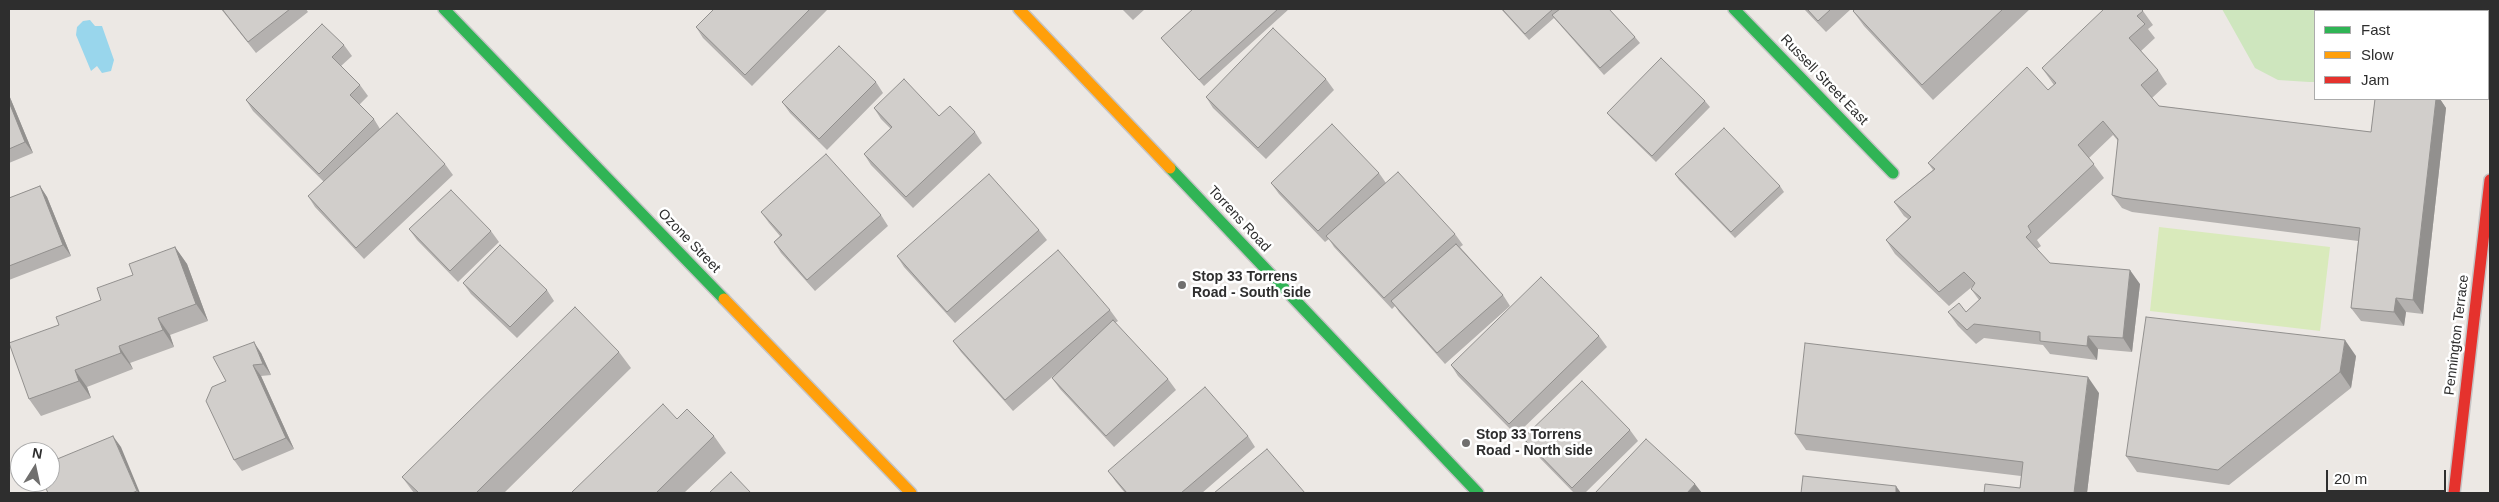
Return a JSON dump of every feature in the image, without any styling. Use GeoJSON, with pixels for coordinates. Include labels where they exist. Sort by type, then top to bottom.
{"type":"FeatureCollection","features":[{"type":"Feature","properties":{"kind":"street","name":"Ozone Street"},"geometry":{"type":"LineString","coordinates":[[444,9],[912,493]]}},
{"type":"Feature","properties":{"kind":"street","name":"Torrens Road"},"geometry":{"type":"LineString","coordinates":[[1019,9],[1478,493]]}},
{"type":"Feature","properties":{"kind":"street","name":"Russell Street East"},"geometry":{"type":"LineString","coordinates":[[1734,9],[1893,173]]}},
{"type":"Feature","properties":{"kind":"street","name":"Pennington Terrace"},"geometry":{"type":"LineString","coordinates":[[2454,493],[2490,180]]}},
{"type":"Feature","properties":{"kind":"green space"},"geometry":{"type":"Polygon","coordinates":[[[2222,9],[2383,9],[2314,10],[2314,82],[2278,80],[2255,68],[2222,9]]]}},
{"type":"Feature","properties":{"kind":"green space"},"geometry":{"type":"Polygon","coordinates":[[[2159,227],[2330,247],[2320,331],[2150,311],[2159,227]]]}},
{"type":"Feature","properties":{"kind":"water"},"geometry":{"type":"Polygon","coordinates":[[[90,20],[95,26],[102,26],[114,60],[111,71],[102,73],[97,66],[91,71],[76,35],[77,27],[83,21],[90,20]]]}},
{"type":"Feature","properties":{"kind":"building"},"geometry":{"type":"Polygon","coordinates":[[[222,9],[290,9],[248,42],[222,9]]]}},
{"type":"Feature","properties":{"kind":"building"},"geometry":{"type":"Polygon","coordinates":[[[714,9],[810,9],[745,75],[696,27],[714,9]]]}},
{"type":"Feature","properties":{"kind":"building"},"geometry":{"type":"Polygon","coordinates":[[[1193,9],[1278,9],[1199,80],[1161,38],[1193,9]]]}},
{"type":"Feature","properties":{"kind":"building"},"geometry":{"type":"Polygon","coordinates":[[[1502,9],[1553,9],[1525,34],[1502,9]]]}},
{"type":"Feature","properties":{"kind":"building"},"geometry":{"type":"Polygon","coordinates":[[[1560,9],[1609,9],[1635,37],[1600,68],[1552,15],[1560,9]]]}},
{"type":"Feature","properties":{"kind":"building"},"geometry":{"type":"Polygon","coordinates":[[[1807,9],[1831,9],[1818,21],[1807,9]]]}},
{"type":"Feature","properties":{"kind":"building"},"geometry":{"type":"Polygon","coordinates":[[[1855,9],[2003,9],[1922,85],[1853,11],[1855,9]]]}},
{"type":"Feature","properties":{"kind":"building"},"geometry":{"type":"Polygon","coordinates":[[[2104,9],[2141,9],[2143,11],[2137,16],[2145,24],[2129,38],[2158,70],[2141,85],[2159,106],[2371,132],[2375,100],[2436,100],[2413,300],[2396,298],[2394,312],[2351,308],[2360,228],[2122,198],[2112,195],[2118,139],[2103,121],[2078,145],[2094,164],[2028,226],[2031,232],[2026,237],[2050,263],[2130,270],[2123,338],[2088,336],[2087,346],[2040,341],[2040,332],[1974,324],[1967,330],[1948,312],[1959,303],[1966,312],[1981,298],[1971,289],[1975,283],[1964,272],[1939,292],[1886,240],[1911,217],[1894,202],[1935,169],[1928,163],[2027,67],[2048,90],[2056,83],[2042,68],[2104,9]]]}},
{"type":"Feature","properties":{"kind":"building"},"geometry":{"type":"Polygon","coordinates":[[[322,24],[344,45],[332,57],[360,85],[350,95],[374,119],[319,174],[246,100],[322,24]]]}},
{"type":"Feature","properties":{"kind":"building"},"geometry":{"type":"Polygon","coordinates":[[[1273,28],[1326,79],[1258,148],[1206,97],[1273,28]]]}},
{"type":"Feature","properties":{"kind":"building"},"geometry":{"type":"Polygon","coordinates":[[[839,46],[876,82],[819,139],[782,102],[839,46]]]}},
{"type":"Feature","properties":{"kind":"building"},"geometry":{"type":"Polygon","coordinates":[[[1661,58],[1705,101],[1652,156],[1607,113],[1661,58]]]}},
{"type":"Feature","properties":{"kind":"building"},"geometry":{"type":"Polygon","coordinates":[[[904,79],[939,116],[950,106],[975,132],[906,197],[864,154],[892,127],[874,108],[904,79]]]}},
{"type":"Feature","properties":{"kind":"building"},"geometry":{"type":"Polygon","coordinates":[[[9,102],[25,142],[9,149],[9,102]]]}},
{"type":"Feature","properties":{"kind":"building"},"geometry":{"type":"Polygon","coordinates":[[[397,113],[445,164],[356,248],[308,196],[397,113]]]}},
{"type":"Feature","properties":{"kind":"building"},"geometry":{"type":"Polygon","coordinates":[[[1332,124],[1379,173],[1318,231],[1271,183],[1332,124]]]}},
{"type":"Feature","properties":{"kind":"building"},"geometry":{"type":"Polygon","coordinates":[[[1724,128],[1780,186],[1731,232],[1675,174],[1724,128]]]}},
{"type":"Feature","properties":{"kind":"building"},"geometry":{"type":"Polygon","coordinates":[[[826,154],[881,215],[807,280],[774,242],[782,235],[761,212],[826,154]]]}},
{"type":"Feature","properties":{"kind":"building"},"geometry":{"type":"Polygon","coordinates":[[[1398,172],[1455,234],[1384,298],[1326,236],[1398,172]]]}},
{"type":"Feature","properties":{"kind":"building"},"geometry":{"type":"Polygon","coordinates":[[[989,174],[1039,230],[947,312],[897,256],[989,174]]]}},
{"type":"Feature","properties":{"kind":"building"},"geometry":{"type":"Polygon","coordinates":[[[40,186],[63,245],[9,266],[9,198],[40,186]]]}},
{"type":"Feature","properties":{"kind":"building"},"geometry":{"type":"Polygon","coordinates":[[[451,190],[491,231],[450,271],[409,229],[451,190]]]}},
{"type":"Feature","properties":{"kind":"building"},"geometry":{"type":"Polygon","coordinates":[[[1456,244],[1503,295],[1437,353],[1391,301],[1456,244]]]}},
{"type":"Feature","properties":{"kind":"building"},"geometry":{"type":"Polygon","coordinates":[[[500,245],[547,290],[510,327],[463,283],[500,245]]]}},
{"type":"Feature","properties":{"kind":"building"},"geometry":{"type":"Polygon","coordinates":[[[175,247],[196,304],[158,318],[163,330],[119,346],[121,353],[75,370],[79,381],[29,399],[9,343],[59,325],[56,317],[101,300],[97,288],[133,275],[129,264],[175,247]]]}},
{"type":"Feature","properties":{"kind":"building"},"geometry":{"type":"Polygon","coordinates":[[[1058,250],[1110,310],[1005,400],[953,341],[1058,250]]]}},
{"type":"Feature","properties":{"kind":"building"},"geometry":{"type":"Polygon","coordinates":[[[1541,277],[1599,336],[1509,424],[1451,365],[1541,277]]]}},
{"type":"Feature","properties":{"kind":"building"},"geometry":{"type":"Polygon","coordinates":[[[575,307],[619,352],[476,493],[419,493],[402,477],[575,307]]]}},
{"type":"Feature","properties":{"kind":"building"},"geometry":{"type":"Polygon","coordinates":[[[2146,317],[2345,340],[2340,372],[2218,470],[2126,456],[2146,317]]]}},
{"type":"Feature","properties":{"kind":"building"},"geometry":{"type":"Polygon","coordinates":[[[1113,320],[1168,379],[1106,436],[1052,378],[1113,320]]]}},
{"type":"Feature","properties":{"kind":"building"},"geometry":{"type":"Polygon","coordinates":[[[254,342],[263,364],[253,365],[286,438],[234,460],[206,401],[212,387],[226,381],[213,357],[254,342]]]}},
{"type":"Feature","properties":{"kind":"building"},"geometry":{"type":"Polygon","coordinates":[[[1805,343],[2088,377],[2074,493],[1984,493],[1985,484],[2020,488],[2023,462],[1795,434],[1805,343]]]}},
{"type":"Feature","properties":{"kind":"building"},"geometry":{"type":"Polygon","coordinates":[[[1582,381],[1630,430],[1572,488],[1523,438],[1582,381]]]}},
{"type":"Feature","properties":{"kind":"building"},"geometry":{"type":"Polygon","coordinates":[[[1205,387],[1248,436],[1181,493],[1127,493],[1108,471],[1205,387]]]}},
{"type":"Feature","properties":{"kind":"building"},"geometry":{"type":"Polygon","coordinates":[[[663,404],[677,419],[687,409],[714,436],[656,493],[571,493],[663,404]]]}},
{"type":"Feature","properties":{"kind":"building"},"geometry":{"type":"Polygon","coordinates":[[[113,436],[137,491],[132,493],[48,493],[60,492],[60,458],[113,436]]]}},
{"type":"Feature","properties":{"kind":"building"},"geometry":{"type":"Polygon","coordinates":[[[1646,439],[1695,484],[1687,493],[1595,493],[1646,439]]]}},
{"type":"Feature","properties":{"kind":"building"},"geometry":{"type":"Polygon","coordinates":[[[1267,449],[1305,493],[1214,493],[1267,449]]]}},
{"type":"Feature","properties":{"kind":"building"},"geometry":{"type":"Polygon","coordinates":[[[731,472],[751,493],[709,493],[731,472]]]}},
{"type":"Feature","properties":{"kind":"building"},"geometry":{"type":"Polygon","coordinates":[[[1803,476],[1896,486],[1896,493],[1801,493],[1803,476]]]}},
{"type":"Feature","properties":{"kind":"traffic: fast"},"geometry":{"type":"LineString","coordinates":[[444,9],[724,299]]}},
{"type":"Feature","properties":{"kind":"traffic: fast"},"geometry":{"type":"LineString","coordinates":[[1734,9],[1893,173]]}},
{"type":"Feature","properties":{"kind":"traffic: fast"},"geometry":{"type":"LineString","coordinates":[[1170,168],[1478,493]]}},
{"type":"Feature","properties":{"kind":"traffic: slow"},"geometry":{"type":"LineString","coordinates":[[1019,9],[1170,168]]}},
{"type":"Feature","properties":{"kind":"traffic: slow"},"geometry":{"type":"LineString","coordinates":[[724,299],[911,493]]}},
{"type":"Feature","properties":{"kind":"traffic: jam"},"geometry":{"type":"LineString","coordinates":[[2454,493],[2490,180]]}},
{"type":"Feature","properties":{"kind":"place","name":"Stop 33 Torrens Road - South side"},"geometry":{"type":"Point","coordinates":[1182,285]}},
{"type":"Feature","properties":{"kind":"place","name":"Stop 33 Torrens Road - North side"},"geometry":{"type":"Point","coordinates":[1466,443]}}]}
